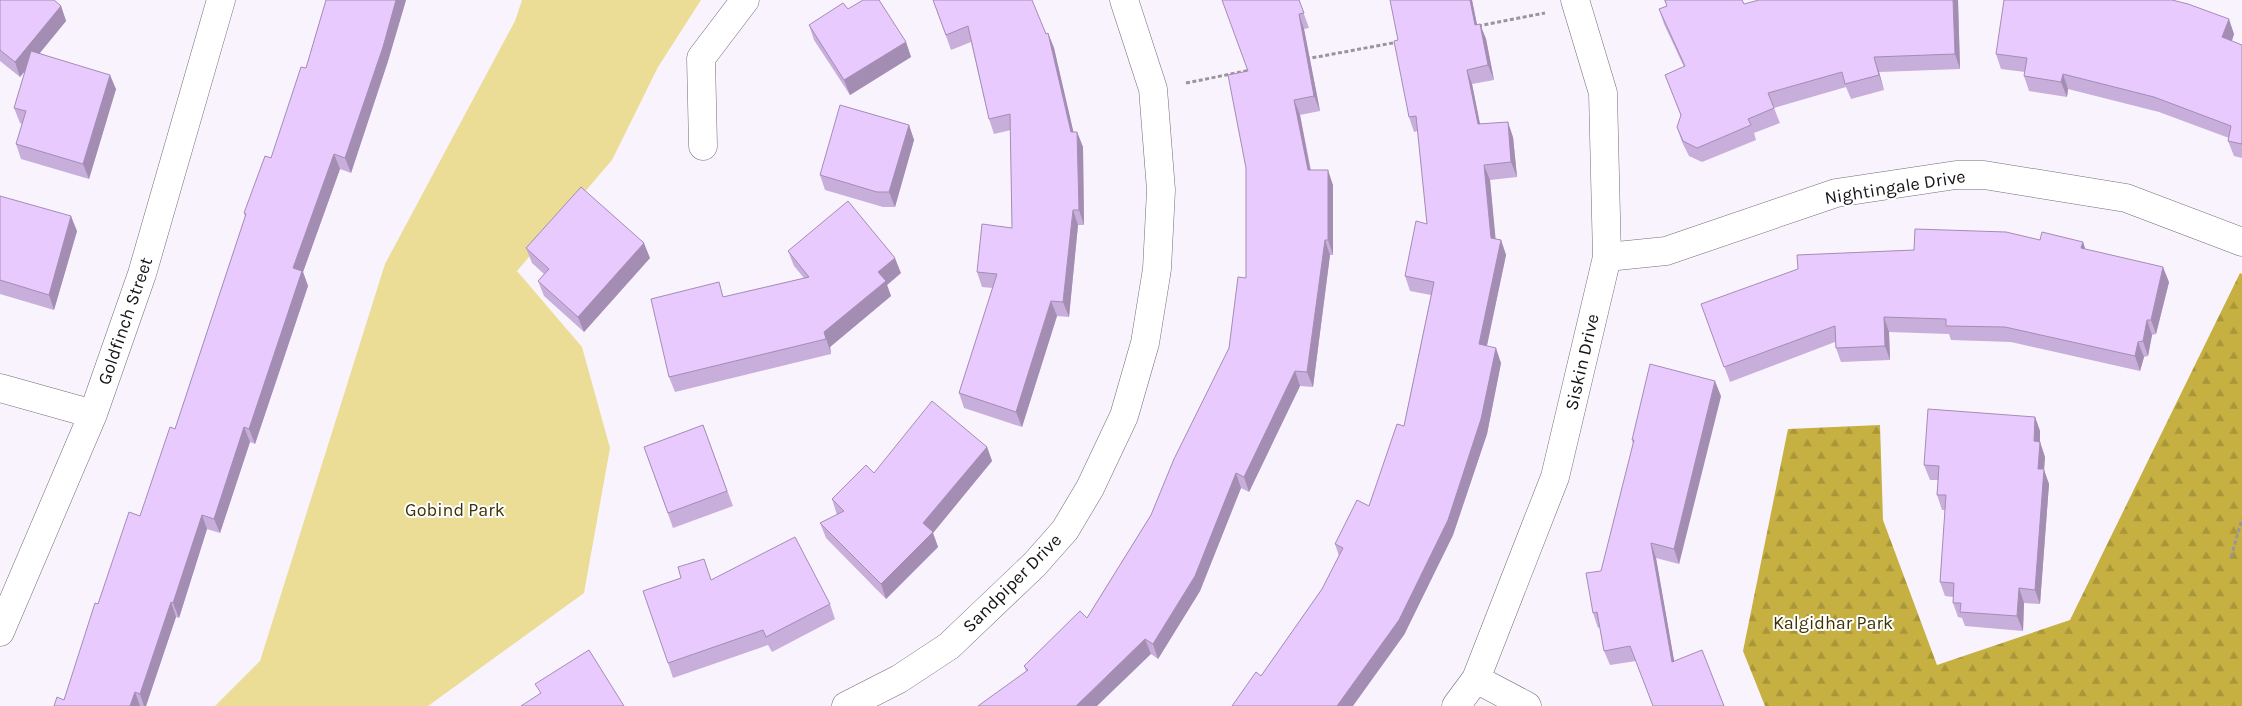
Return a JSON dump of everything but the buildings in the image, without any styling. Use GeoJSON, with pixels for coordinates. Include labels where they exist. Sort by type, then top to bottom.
{"type":"FeatureCollection","features":[{"type":"Feature","properties":{"kind":"street"},"geometry":{"type":"LineString","coordinates":[[703,146],[701,58],[745,0]]}},
{"type":"Feature","properties":{"kind":"street","name":"Sandpiper Drive"},"geometry":{"type":"LineString","coordinates":[[846,706],[899,679],[949,646],[1035,564],[1065,530],[1090,488],[1124,416],[1145,343],[1157,269],[1161,190],[1154,89],[1124,0]]}},
{"type":"Feature","properties":{"kind":"street","name":"Siskin Drive"},"geometry":{"type":"LineString","coordinates":[[1456,706],[1476,679],[1555,477],[1607,257],[1603,93],[1576,3]]}},
{"type":"Feature","properties":{"kind":"street","name":"Goldfinch Street"},"geometry":{"type":"LineString","coordinates":[[0,632],[93,414],[142,274],[212,4]]}},
{"type":"Feature","properties":{"kind":"street","name":"Nightingale Drive"},"geometry":{"type":"LineString","coordinates":[[1607,257],[1666,251],[1836,193],[1956,175],[1984,175],[2126,198],[2242,242]]}},
{"type":"Feature","properties":{"kind":"street"},"geometry":{"type":"LineString","coordinates":[[0,388],[93,414]]}},
{"type":"Feature","properties":{"kind":"street"},"geometry":{"type":"LineString","coordinates":[[1476,679],[1527,706]]}},
{"type":"Feature","properties":{"kind":"path"},"geometry":{"type":"LineString","coordinates":[[1472,27],[1576,3]]}},
{"type":"Feature","properties":{"kind":"path"},"geometry":{"type":"LineString","coordinates":[[1298,61],[1404,40]]}},
{"type":"Feature","properties":{"kind":"path"},"geometry":{"type":"LineString","coordinates":[[1154,89],[1260,68]]}},
{"type":"Feature","properties":{"kind":"path"},"geometry":{"type":"LineString","coordinates":[[2231,557],[2242,519]]}},
{"type":"Feature","properties":{"kind":"green space","name":"Gobind Park"},"geometry":{"type":"Polygon","coordinates":[[[522,0],[701,0],[658,67],[612,160],[517,271],[582,347],[610,448],[584,593],[428,706],[215,706],[260,661],[385,264],[515,21],[522,0]]]}},
{"type":"Feature","properties":{"kind":"green space","name":"Kalgidhar Park"},"geometry":{"type":"Polygon","coordinates":[[[2240,273],[2242,274],[2242,706],[1765,706],[1743,651],[1788,429],[1880,425],[1883,520],[1937,665],[2070,620],[2240,273]]]}}]}
